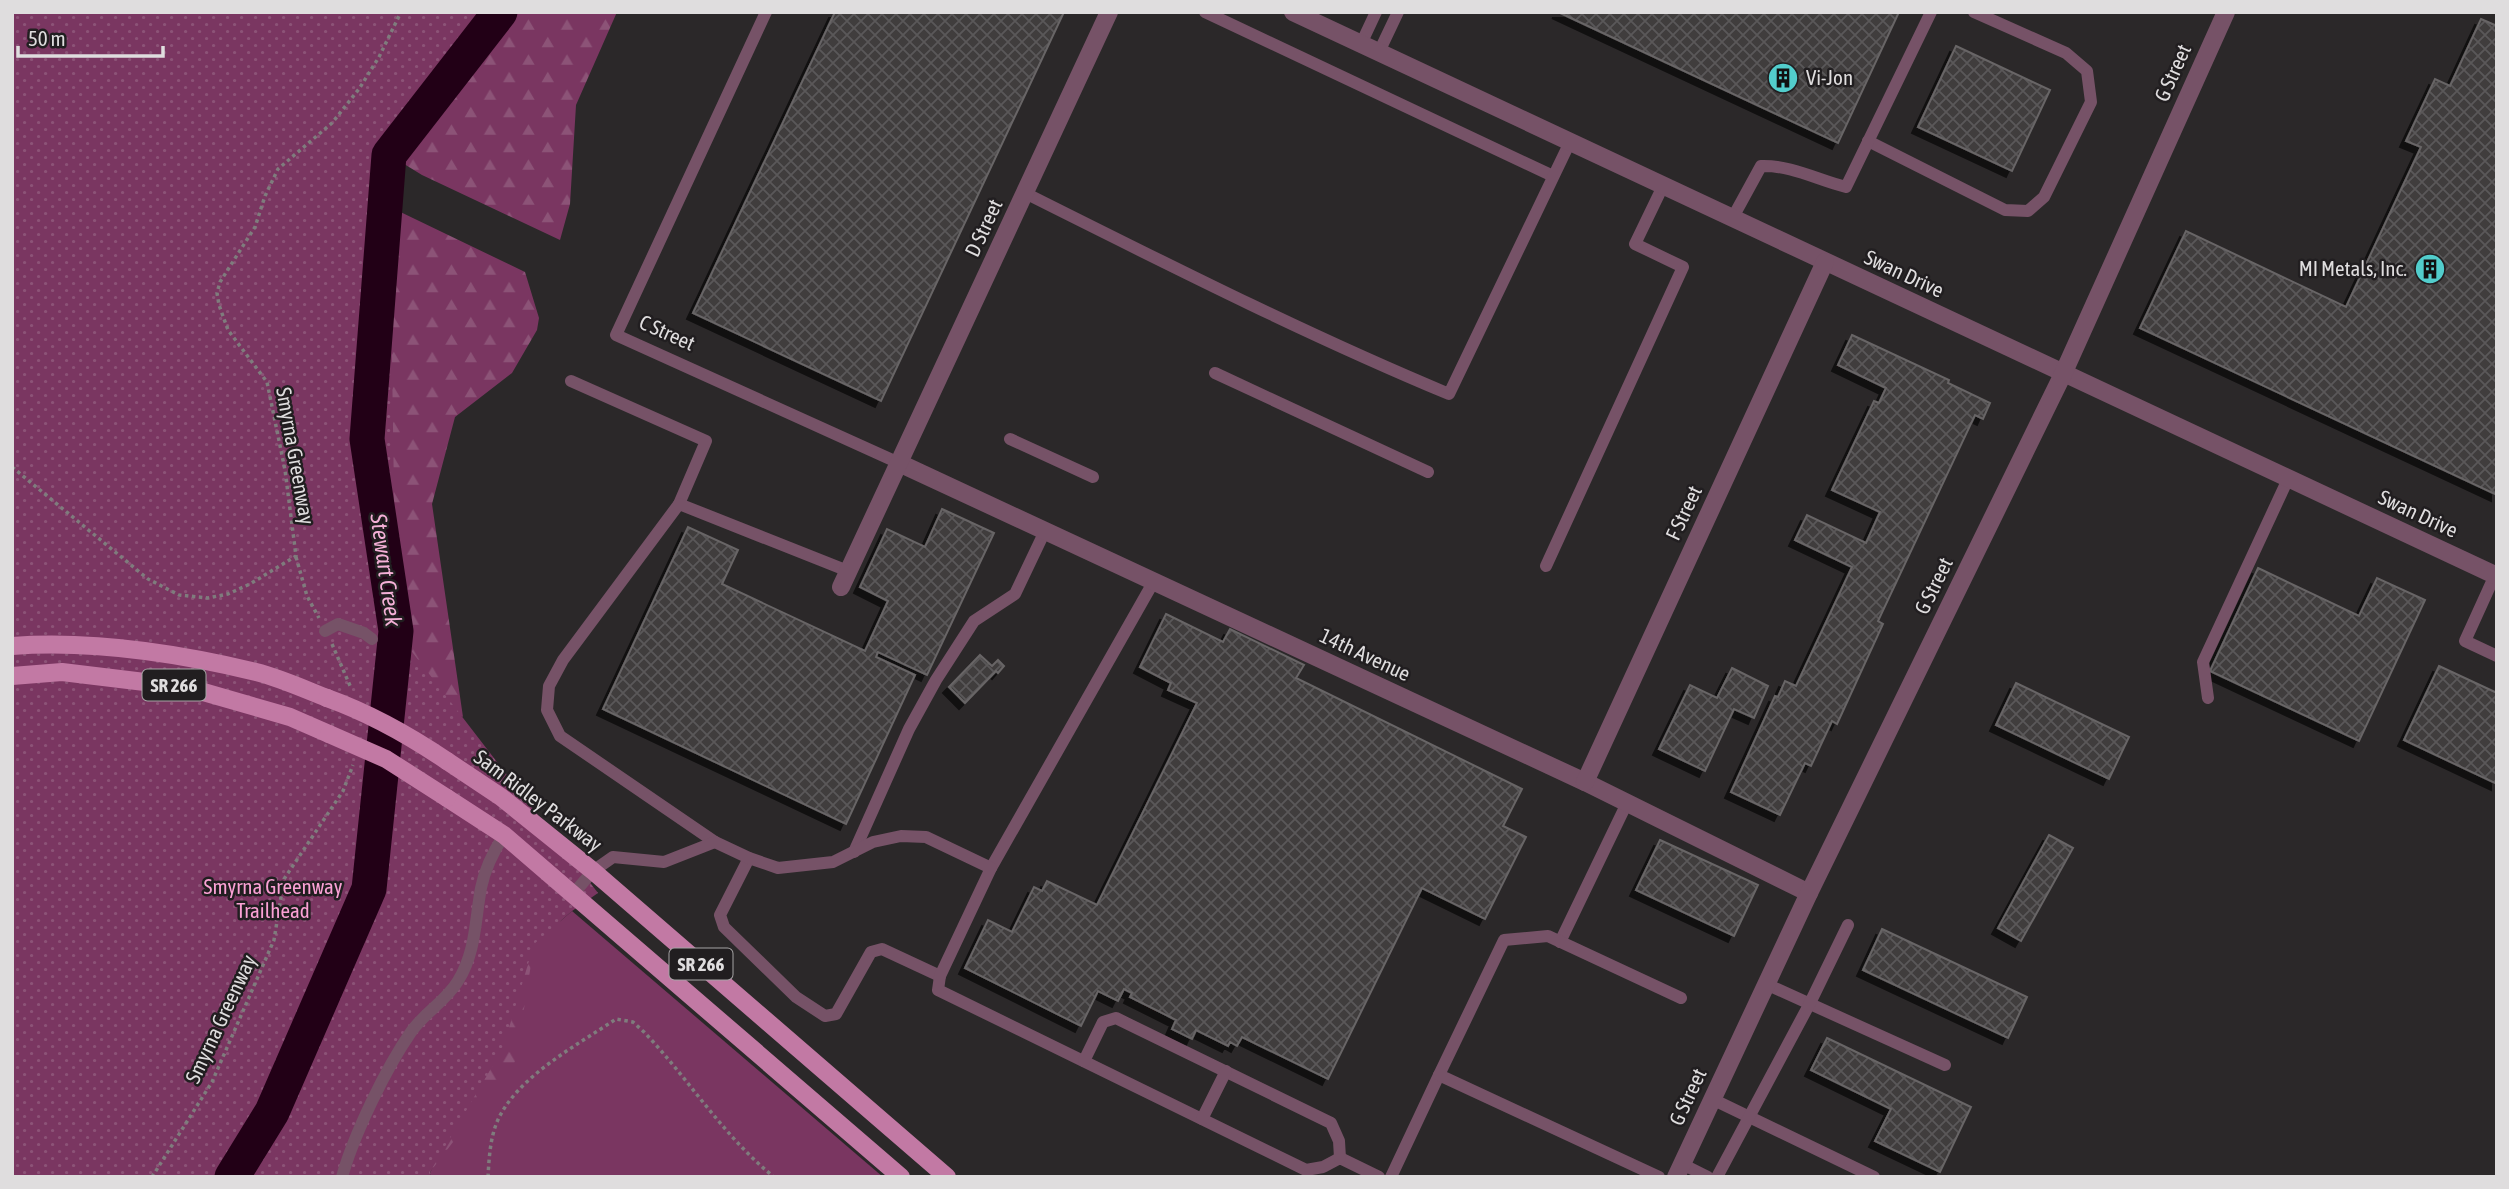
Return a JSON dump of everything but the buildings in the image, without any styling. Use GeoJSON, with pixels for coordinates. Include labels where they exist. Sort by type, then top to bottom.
{"type":"FeatureCollection","features":[{"type":"Feature","properties":{"kind":"main road","name":"Sam Ridley Parkway"},"geometry":{"type":"LineString","coordinates":[[12,646],[44,643],[154,651],[258,673],[360,711],[424,745],[501,797],[593,872],[947,1177]]}},
{"type":"Feature","properties":{"kind":"main road","name":"SR 266"},"geometry":{"type":"LineString","coordinates":[[12,676],[62,672],[186,687],[290,717],[386,759],[503,835],[901,1177]]}},
{"type":"Feature","properties":{"kind":"street","name":"D Street"},"geometry":{"type":"LineString","coordinates":[[899,463],[1110,12]]}},
{"type":"Feature","properties":{"kind":"street","name":"Swan Drive"},"geometry":{"type":"LineString","coordinates":[[1293,12],[1316,17],[1361,44],[2496,576]]}},
{"type":"Feature","properties":{"kind":"street","name":"G Street"},"geometry":{"type":"LineString","coordinates":[[1679,1170],[1809,893],[2063,374],[2226,12]]}},
{"type":"Feature","properties":{"kind":"street","name":"F Street"},"geometry":{"type":"LineString","coordinates":[[1585,782],[1825,262]]}},
{"type":"Feature","properties":{"kind":"street","name":"14th Avenue"},"geometry":{"type":"LineString","coordinates":[[899,463],[1585,782],[1809,893]]}},
{"type":"Feature","properties":{"kind":"street"},"geometry":{"type":"LineString","coordinates":[[844,579],[899,463]]}},
{"type":"Feature","properties":{"kind":"lane","name":"C Street"},"geometry":{"type":"LineString","coordinates":[[766,12],[616,335],[899,463]]}},
{"type":"Feature","properties":{"kind":"lane"},"geometry":{"type":"LineString","coordinates":[[1205,12],[1553,176]]}},
{"type":"Feature","properties":{"kind":"lane"},"geometry":{"type":"LineString","coordinates":[[1361,44],[1376,12]]}},
{"type":"Feature","properties":{"kind":"lane"},"geometry":{"type":"LineString","coordinates":[[1379,52],[1398,12]]}},
{"type":"Feature","properties":{"kind":"lane"},"geometry":{"type":"LineString","coordinates":[[1732,219],[1762,166],[1779,165],[1846,187],[1931,12]]}},
{"type":"Feature","properties":{"kind":"lane"},"geometry":{"type":"LineString","coordinates":[[1868,141],[2004,210],[2028,211],[2045,197],[2091,102],[2087,71],[2066,53],[1974,12]]}},
{"type":"Feature","properties":{"kind":"lane"},"geometry":{"type":"LineString","coordinates":[[1025,193],[1383,367],[1450,394],[1570,142]]}},
{"type":"Feature","properties":{"kind":"lane"},"geometry":{"type":"LineString","coordinates":[[1546,566],[1683,267],[1634,244],[1663,186]]}},
{"type":"Feature","properties":{"kind":"lane"},"geometry":{"type":"LineString","coordinates":[[1215,373],[1428,472]]}},
{"type":"Feature","properties":{"kind":"lane"},"geometry":{"type":"LineString","coordinates":[[571,381],[706,440],[680,504],[564,660],[549,686],[547,710],[560,736],[715,842],[778,868],[833,862],[873,842],[901,836],[926,837],[991,868]]}},
{"type":"Feature","properties":{"kind":"lane"},"geometry":{"type":"LineString","coordinates":[[1010,439],[1093,477]]}},
{"type":"Feature","properties":{"kind":"lane"},"geometry":{"type":"LineString","coordinates":[[2208,698],[2203,662],[2288,479]]}},
{"type":"Feature","properties":{"kind":"lane"},"geometry":{"type":"LineString","coordinates":[[680,504],[844,579]]}},
{"type":"Feature","properties":{"kind":"lane"},"geometry":{"type":"LineString","coordinates":[[853,852],[909,729],[936,680],[974,621],[1015,594],[1045,531]]}},
{"type":"Feature","properties":{"kind":"lane"},"geometry":{"type":"LineString","coordinates":[[2496,576],[2465,641],[2497,656]]}},
{"type":"Feature","properties":{"kind":"lane"},"geometry":{"type":"LineString","coordinates":[[1154,582],[991,868],[940,976],[938,990],[1306,1170],[1323,1167],[1340,1158]]}},
{"type":"Feature","properties":{"kind":"lane"},"geometry":{"type":"LineString","coordinates":[[325,631],[338,624],[373,639]]}},
{"type":"Feature","properties":{"kind":"lane"},"geometry":{"type":"LineString","coordinates":[[1560,942],[1626,803]]}},
{"type":"Feature","properties":{"kind":"lane"},"geometry":{"type":"LineString","coordinates":[[342,1177],[376,1095],[412,1030],[446,997],[458,981],[472,949],[488,860],[503,835]]}},
{"type":"Feature","properties":{"kind":"lane"},"geometry":{"type":"LineString","coordinates":[[573,894],[593,872],[613,857],[664,862],[715,842]]}},
{"type":"Feature","properties":{"kind":"lane"},"geometry":{"type":"LineString","coordinates":[[749,858],[720,915],[724,927],[796,997],[825,1016],[836,1014],[871,952],[882,949],[940,976]]}},
{"type":"Feature","properties":{"kind":"lane"},"geometry":{"type":"LineString","coordinates":[[1717,1177],[1810,1003],[1848,925]]}},
{"type":"Feature","properties":{"kind":"lane"},"geometry":{"type":"LineString","coordinates":[[1391,1177],[1504,940],[1548,936],[1681,998]]}},
{"type":"Feature","properties":{"kind":"lane"},"geometry":{"type":"LineString","coordinates":[[1766,984],[1945,1065]]}},
{"type":"Feature","properties":{"kind":"lane"},"geometry":{"type":"LineString","coordinates":[[1084,1061],[1103,1022],[1116,1018],[1331,1123],[1339,1141],[1340,1158]]}},
{"type":"Feature","properties":{"kind":"lane"},"geometry":{"type":"LineString","coordinates":[[1202,1119],[1226,1071]]}},
{"type":"Feature","properties":{"kind":"lane"},"geometry":{"type":"LineString","coordinates":[[1439,1075],[1659,1177]]}},
{"type":"Feature","properties":{"kind":"lane"},"geometry":{"type":"LineString","coordinates":[[1712,1099],[1874,1177]]}},
{"type":"Feature","properties":{"kind":"lane"},"geometry":{"type":"LineString","coordinates":[[1340,1158],[1379,1177]]}},
{"type":"Feature","properties":{"kind":"lane"},"geometry":{"type":"LineString","coordinates":[[1679,1170],[1708,1177]]}},
{"type":"Feature","properties":{"kind":"path","name":"Smyrna Greenway"},"geometry":{"type":"LineString","coordinates":[[12,467],[148,579],[178,595],[208,598],[228,594],[296,556],[285,470],[267,383],[228,330],[217,293],[220,282],[255,227],[265,196],[278,169],[332,123],[359,89],[379,57],[401,12]]}},
{"type":"Feature","properties":{"kind":"path","name":"Smyrna Greenway"},"geometry":{"type":"LineString","coordinates":[[152,1177],[212,1082],[274,940],[284,879],[343,791],[357,755]]}},
{"type":"Feature","properties":{"kind":"path"},"geometry":{"type":"LineString","coordinates":[[488,1177],[496,1124],[507,1103],[540,1071],[615,1019],[633,1022],[644,1032],[727,1131],[774,1177]]}},
{"type":"Feature","properties":{"kind":"green space","name":"Smyrna Greenway Trailhead"},"geometry":{"type":"Polygon","coordinates":[[[12,12],[492,12],[389,155],[396,631],[598,893],[572,911],[534,944],[503,1048],[430,1172],[431,1177],[12,1177],[12,12]]]}},
{"type":"Feature","properties":{"kind":"green space"},"geometry":{"type":"Polygon","coordinates":[[[418,12],[617,12],[576,105],[570,204],[560,240],[422,175],[313,108],[418,12]]]}},
{"type":"Feature","properties":{"kind":"green space"},"geometry":{"type":"Polygon","coordinates":[[[280,154],[525,272],[539,318],[537,330],[512,373],[455,417],[432,504],[463,717],[407,689],[12,186],[280,154]]]}},
{"type":"Feature","properties":{"kind":"green space"},"geometry":{"type":"Polygon","coordinates":[[[528,882],[561,916],[558,946],[534,945],[516,1060],[488,1103],[463,1129],[430,1172],[430,1177],[407,1177],[528,882]]]}},
{"type":"Feature","properties":{"kind":"green space"},"geometry":{"type":"Polygon","coordinates":[[[572,911],[883,1177],[431,1177],[430,1173],[534,944],[572,911]]]}},
{"type":"Feature","properties":{"kind":"waterway","name":"Stewart Creek"},"geometry":{"type":"LineString","coordinates":[[232,1177],[272,1112],[369,889],[396,631],[367,439],[389,155],[500,12]]}},
{"type":"Feature","properties":{"kind":"place","name":"Vi-Jon"},"geometry":{"type":"Point","coordinates":[1783,78]}},
{"type":"Feature","properties":{"kind":"place","name":"MI Metals, Inc."},"geometry":{"type":"Point","coordinates":[2430,269]}}]}
